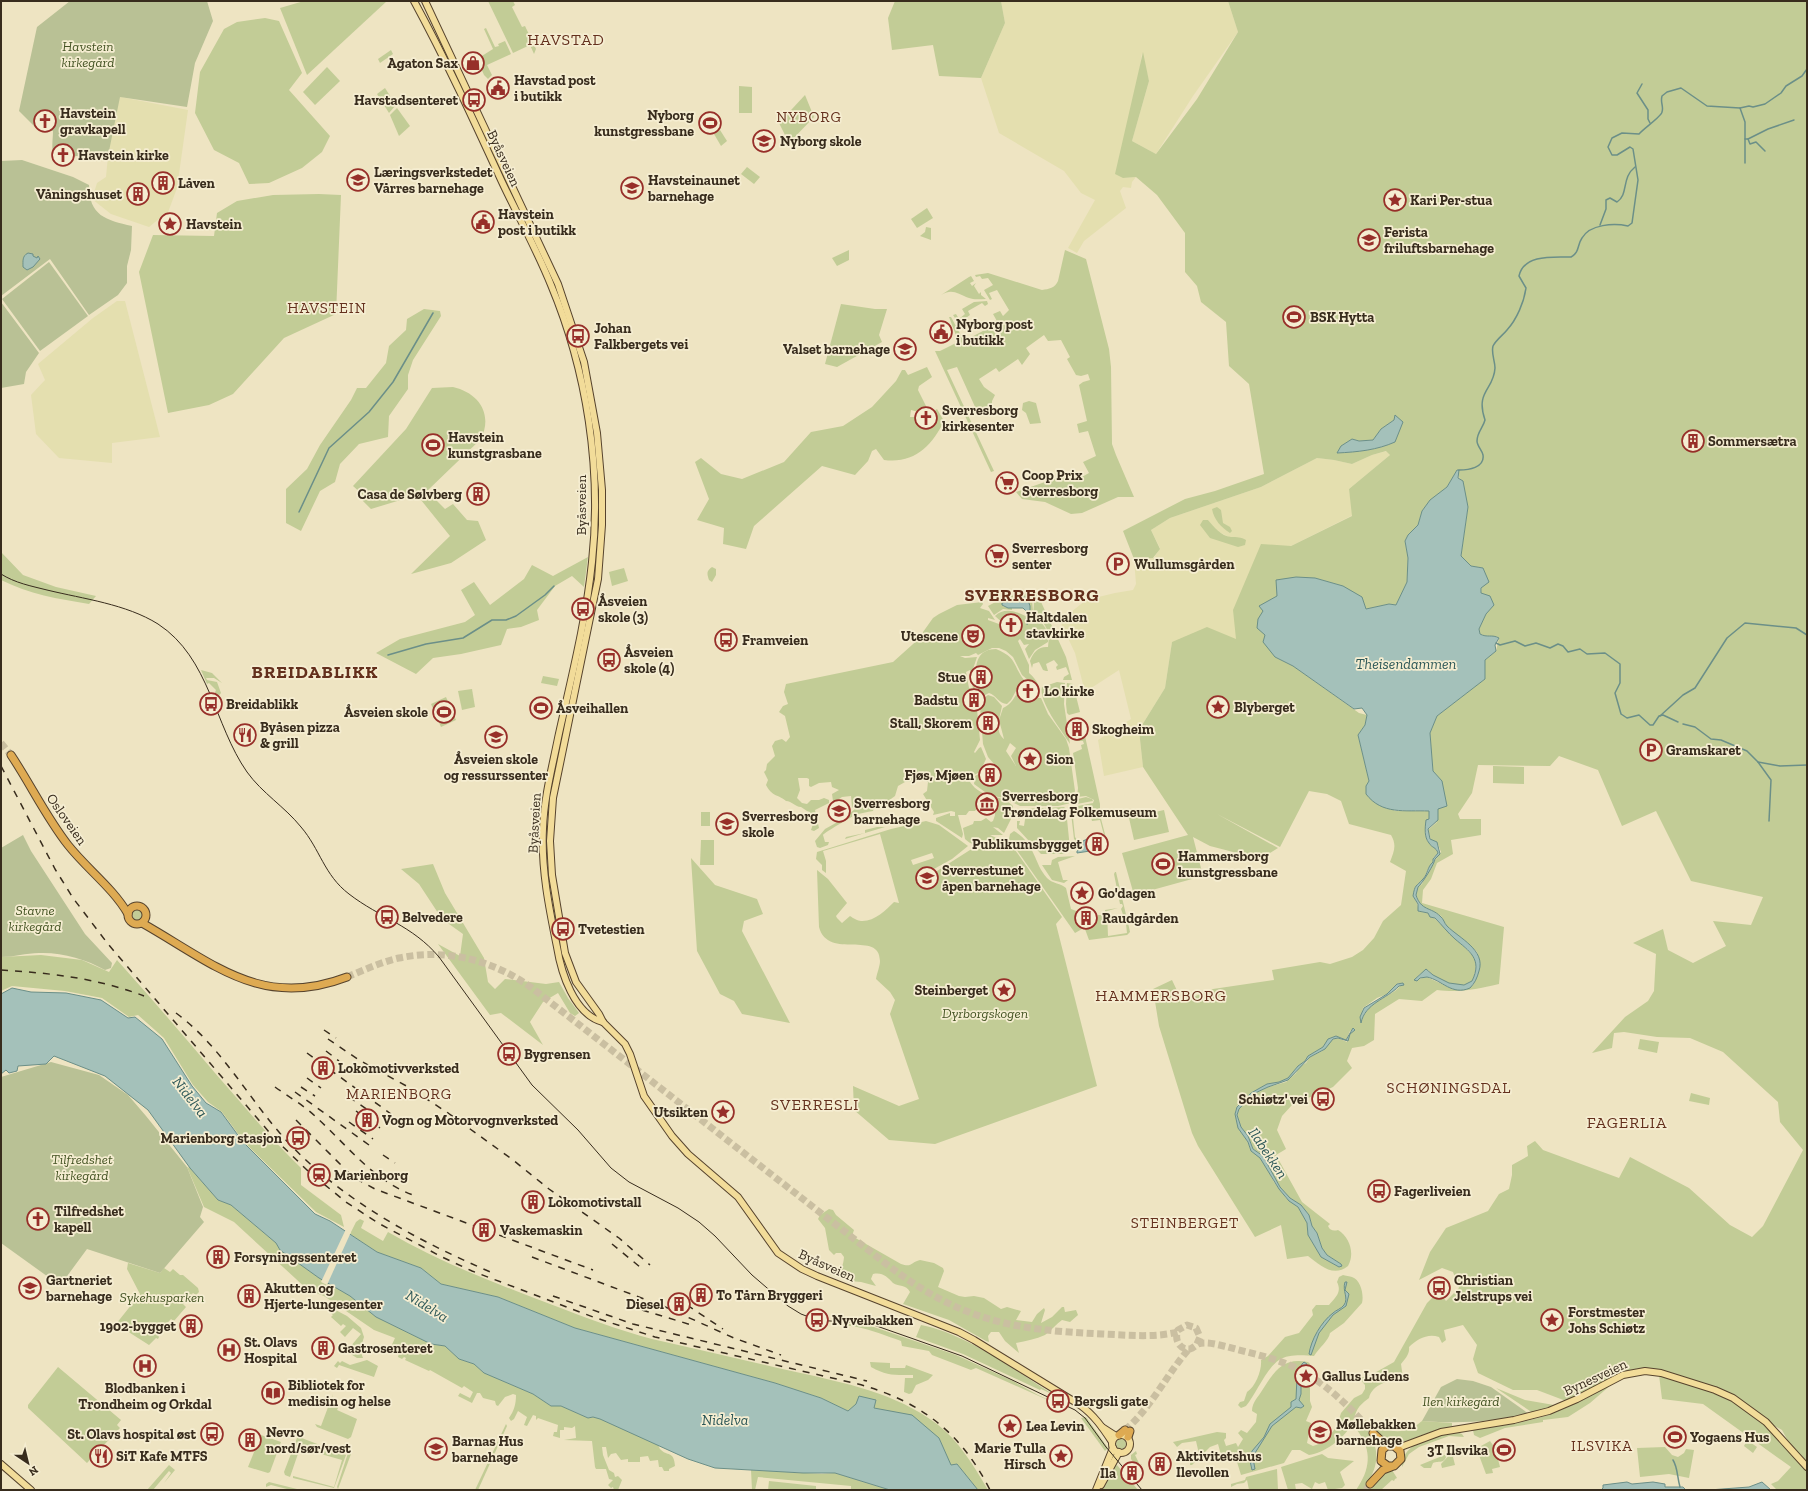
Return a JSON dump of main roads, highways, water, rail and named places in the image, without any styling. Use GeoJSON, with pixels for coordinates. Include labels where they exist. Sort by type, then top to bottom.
{"type":"FeatureCollection","features":[{"type":"Feature","properties":{"kind":"highway","name":"Osloveien"},"geometry":{"type":"LineString","coordinates":[[11,755],[60,834],[81,860],[110,890],[128,914]]}},
{"type":"Feature","properties":{"kind":"highway","name":"Osloveien"},"geometry":{"type":"LineString","coordinates":[[110,890],[135,906]]}},
{"type":"Feature","properties":{"kind":"highway"},"geometry":{"type":"LineString","coordinates":[[163,936],[149,921],[143,908],[135,906],[130,909],[128,914],[129,920],[133,924],[142,923],[203,961],[237,977],[264,986],[278,988],[302,988],[324,985],[347,977]]}},
{"type":"Feature","properties":{"kind":"highway"},"geometry":{"type":"LineString","coordinates":[[142,923],[147,916]]}},
{"type":"Feature","properties":{"kind":"highway"},"geometry":{"type":"LineString","coordinates":[[1118,1435],[1128,1433]]}},
{"type":"Feature","properties":{"kind":"highway"},"geometry":{"type":"LineString","coordinates":[[1374,1435],[1384,1448]]}},
{"type":"Feature","properties":{"kind":"highway"},"geometry":{"type":"LineString","coordinates":[[1394,1446],[1398,1448],[1402,1456],[1399,1463],[1383,1470],[1370,1484],[1378,1470],[1384,1448],[1394,1446]]}},
{"type":"Feature","properties":{"kind":"highway"},"geometry":{"type":"LineString","coordinates":[[1381,1461],[1384,1465],[1391,1467]]}},
{"type":"Feature","properties":{"kind":"main road","name":"Byåsveien"},"geometry":{"type":"LineString","coordinates":[[414,1],[467,107],[552,286],[579,366],[591,435],[596,492],[592,559],[578,651],[547,789],[544,814],[543,848],[552,922],[564,978],[583,1009],[596,1020],[603,1022]]}},
{"type":"Feature","properties":{"kind":"main road","name":"Byåsveien"},"geometry":{"type":"LineString","coordinates":[[425,1],[558,284],[584,362],[597,433],[602,490],[602,525],[598,579],[553,798],[550,841],[552,875],[565,953],[576,982],[603,1022],[618,1036],[628,1049],[644,1096],[667,1131],[688,1154],[738,1197],[782,1257],[817,1276],[959,1332],[1080,1405],[1092,1415],[1102,1427],[1113,1445]]}},
{"type":"Feature","properties":{"kind":"main road","name":"Bynesveien"},"geometry":{"type":"LineString","coordinates":[[1398,1448],[1441,1432],[1514,1420],[1549,1411],[1577,1399],[1623,1375],[1646,1371],[1674,1377],[1733,1398],[1766,1422],[1807,1467]]}},
{"type":"Feature","properties":{"kind":"main road","name":"Byåsveien"},"geometry":{"type":"LineString","coordinates":[[1102,1427],[1118,1435]]}},
{"type":"Feature","properties":{"kind":"main road"},"geometry":{"type":"LineString","coordinates":[[1113,1445],[1119,1452],[1125,1452],[1129,1449],[1130,1443],[1128,1433]]}},
{"type":"Feature","properties":{"kind":"main road"},"geometry":{"type":"LineString","coordinates":[[1097,1490],[1118,1435]]}},
{"type":"Feature","properties":{"kind":"main road","name":"Bynesveien"},"geometry":{"type":"LineString","coordinates":[[1402,1456],[1413,1443]]}},
{"type":"Feature","properties":{"kind":"main road"},"geometry":{"type":"LineString","coordinates":[[1097,1490],[1119,1452]]}},
{"type":"Feature","properties":{"kind":"main road"},"geometry":{"type":"LineString","coordinates":[[1,1464],[31,1490]]}},
{"type":"Feature","properties":{"kind":"water"},"geometry":{"type":"Polygon","coordinates":[[[28,253],[33,254],[33,256],[37,258],[38,256],[40,259],[33,267],[27,270],[23,267],[23,261],[24,257],[28,253]]]}},
{"type":"Feature","properties":{"kind":"water"},"geometry":{"type":"Polygon","coordinates":[[[1395,415],[1403,422],[1395,442],[1367,450],[1337,453],[1341,446],[1352,439],[1359,441],[1373,440],[1381,429],[1394,420],[1395,415]]]}},
{"type":"Feature","properties":{"kind":"water","name":"Theisendammen"},"geometry":{"type":"Polygon","coordinates":[[[1457,470],[1459,470],[1458,478],[1463,481],[1468,507],[1461,556],[1471,566],[1483,568],[1489,582],[1481,588],[1481,593],[1490,596],[1494,605],[1486,614],[1479,629],[1480,634],[1499,638],[1495,645],[1496,651],[1485,660],[1485,679],[1437,716],[1430,733],[1433,771],[1442,781],[1447,806],[1438,809],[1438,820],[1428,829],[1430,839],[1437,842],[1440,854],[1435,859],[1433,865],[1422,882],[1418,887],[1416,895],[1423,906],[1437,913],[1447,926],[1470,945],[1479,957],[1480,964],[1477,978],[1470,988],[1464,990],[1452,989],[1427,977],[1420,978],[1417,981],[1414,980],[1426,969],[1433,975],[1449,983],[1464,985],[1472,981],[1476,967],[1473,956],[1452,937],[1435,918],[1430,917],[1428,913],[1418,911],[1418,904],[1413,896],[1415,887],[1425,877],[1433,862],[1433,859],[1438,853],[1427,841],[1425,829],[1426,820],[1429,819],[1429,811],[1394,810],[1372,801],[1366,794],[1366,786],[1369,781],[1358,735],[1365,725],[1367,715],[1362,708],[1354,709],[1293,666],[1275,657],[1263,642],[1265,635],[1257,628],[1258,619],[1263,611],[1259,606],[1277,596],[1276,580],[1296,577],[1315,578],[1343,586],[1362,597],[1366,609],[1389,604],[1396,605],[1407,582],[1408,558],[1405,541],[1408,535],[1418,525],[1422,511],[1430,500],[1447,487],[1457,470]]]}},
{"type":"Feature","properties":{"kind":"water"},"geometry":{"type":"Polygon","coordinates":[[[1027,597],[1030,606],[1030,613],[1023,608],[1008,608],[1002,605],[1002,603],[1027,597]]]}},
{"type":"Feature","properties":{"kind":"water"},"geometry":{"type":"Polygon","coordinates":[[[1087,839],[1090,851],[1077,853],[1077,851],[1082,848],[1083,841],[1087,839]]]}},
{"type":"Feature","properties":{"kind":"water"},"geometry":{"type":"Polygon","coordinates":[[[1403,983],[1404,985],[1399,986],[1372,1006],[1363,1016],[1361,1023],[1360,1017],[1364,1008],[1387,994],[1397,984],[1403,983]]]}},
{"type":"Feature","properties":{"kind":"water","name":"Nidelva"},"geometry":{"type":"Polygon","coordinates":[[[12,988],[31,992],[66,993],[101,1000],[128,1018],[135,1017],[162,1039],[192,1086],[206,1103],[221,1112],[243,1142],[315,1214],[330,1221],[377,1252],[421,1268],[441,1284],[498,1297],[575,1328],[775,1383],[821,1398],[848,1411],[856,1404],[859,1396],[876,1400],[874,1408],[912,1415],[939,1438],[951,1465],[957,1464],[978,1490],[890,1490],[835,1473],[803,1473],[715,1468],[688,1459],[600,1419],[593,1417],[588,1418],[561,1406],[551,1406],[533,1394],[484,1373],[474,1364],[459,1359],[445,1346],[431,1344],[376,1317],[350,1296],[319,1278],[280,1250],[276,1243],[231,1205],[218,1200],[190,1168],[148,1110],[105,1076],[54,1056],[46,1064],[18,1066],[17,1071],[9,1073],[6,1070],[1,1074],[1,994],[12,988]]]}},
{"type":"Feature","properties":{"kind":"water"},"geometry":{"type":"Polygon","coordinates":[[[1353,1028],[1355,1030],[1350,1034],[1348,1041],[1338,1038],[1333,1039],[1325,1049],[1310,1057],[1288,1080],[1253,1094],[1239,1109],[1237,1115],[1241,1127],[1248,1136],[1253,1149],[1263,1156],[1280,1187],[1290,1198],[1301,1205],[1309,1215],[1312,1226],[1317,1233],[1322,1248],[1327,1255],[1341,1264],[1342,1266],[1339,1267],[1321,1257],[1308,1235],[1307,1223],[1298,1207],[1289,1201],[1279,1189],[1260,1158],[1251,1151],[1248,1142],[1238,1128],[1235,1114],[1237,1107],[1251,1093],[1267,1084],[1279,1082],[1288,1078],[1308,1056],[1323,1047],[1328,1039],[1336,1036],[1346,1040],[1353,1028]]]}},
{"type":"Feature","properties":{"kind":"water"},"geometry":{"type":"Polygon","coordinates":[[[1345,1282],[1347,1282],[1345,1290],[1349,1294],[1346,1306],[1333,1315],[1319,1333],[1311,1355],[1309,1354],[1310,1349],[1317,1332],[1334,1312],[1343,1306],[1346,1300],[1344,1288],[1345,1282]]]}},
{"type":"Feature","properties":{"kind":"water"},"geometry":{"type":"Polygon","coordinates":[[[1304,1362],[1307,1364],[1301,1379],[1301,1394],[1299,1400],[1304,1406],[1301,1408],[1296,1407],[1272,1426],[1255,1453],[1253,1458],[1255,1469],[1252,1470],[1250,1461],[1252,1451],[1264,1437],[1270,1424],[1291,1407],[1291,1402],[1296,1399],[1297,1377],[1304,1362]]]}},
{"type":"Feature","properties":{"kind":"water"},"geometry":{"type":"Polygon","coordinates":[[[1627,1482],[1632,1484],[1653,1482],[1665,1484],[1665,1487],[1683,1487],[1686,1490],[1601,1490],[1603,1485],[1627,1482]]]}},
{"type":"Feature","properties":{"kind":"water"},"geometry":{"type":"Polygon","coordinates":[[[1762,1482],[1771,1490],[1709,1490],[1749,1487],[1762,1482]]]}},
{"type":"Feature","properties":{"kind":"waterway"},"geometry":{"type":"LineString","coordinates":[[1459,470],[1475,467],[1479,465],[1483,459],[1483,455],[1477,443],[1477,438],[1485,420],[1482,403],[1494,375],[1495,368],[1492,351],[1493,346],[1511,326],[1522,305],[1526,288],[1519,276],[1522,269],[1533,260],[1540,258],[1571,257],[1576,253],[1580,241],[1586,233],[1596,227],[1609,225],[1628,226],[1632,223],[1638,180],[1633,149],[1630,147],[1617,155],[1612,155],[1608,147],[1612,138],[1622,133],[1639,134],[1661,114],[1662,96],[1667,92],[1681,88],[1707,106],[1740,108],[1749,106],[1753,107],[1765,104],[1781,93],[1786,86],[1802,76],[1807,69]]}},
{"type":"Feature","properties":{"kind":"waterway"},"geometry":{"type":"LineString","coordinates":[[1642,84],[1637,93],[1648,110],[1648,119],[1650,123]]}},
{"type":"Feature","properties":{"kind":"waterway"},"geometry":{"type":"LineString","coordinates":[[1740,108],[1745,122],[1745,163]]}},
{"type":"Feature","properties":{"kind":"waterway"},"geometry":{"type":"LineString","coordinates":[[1748,139],[1768,129],[1794,120]]}},
{"type":"Feature","properties":{"kind":"waterway"},"geometry":{"type":"LineString","coordinates":[[1745,139],[1748,139],[1750,144],[1756,142],[1765,151]]}},
{"type":"Feature","properties":{"kind":"waterway"},"geometry":{"type":"LineString","coordinates":[[1600,225],[1606,209],[1606,200],[1610,198],[1617,202],[1621,199],[1628,176],[1635,167]]}},
{"type":"Feature","properties":{"kind":"waterway"},"geometry":{"type":"LineString","coordinates":[[299,512],[329,448],[369,412],[393,382],[433,313]]}},
{"type":"Feature","properties":{"kind":"waterway"},"geometry":{"type":"LineString","coordinates":[[388,655],[426,644],[463,638],[492,620],[506,620],[516,616],[545,595],[554,586]]}},
{"type":"Feature","properties":{"kind":"waterway"},"geometry":{"type":"LineString","coordinates":[[1027,624],[1029,613]]}},
{"type":"Feature","properties":{"kind":"waterway"},"geometry":{"type":"LineString","coordinates":[[1660,716],[1683,695],[1695,688],[1727,638],[1745,623],[1796,628],[1807,635]]}},
{"type":"Feature","properties":{"kind":"waterway"},"geometry":{"type":"LineString","coordinates":[[1496,643],[1500,645],[1515,641],[1525,646],[1536,643],[1550,648],[1558,644],[1563,646],[1568,652],[1580,649],[1587,654],[1605,653],[1620,664],[1620,683],[1615,693],[1621,714],[1627,718],[1639,715],[1650,725],[1653,725],[1659,716],[1663,715],[1678,722]]}},
{"type":"Feature","properties":{"kind":"waterway"},"geometry":{"type":"LineString","coordinates":[[1683,724],[1695,727],[1711,739],[1721,740],[1747,751],[1758,762],[1780,766],[1807,765]]}},
{"type":"Feature","properties":{"kind":"waterway"},"geometry":{"type":"LineString","coordinates":[[1758,762],[1771,780],[1769,821]]}},
{"type":"Feature","properties":{"kind":"waterway"},"geometry":{"type":"LineString","coordinates":[[1673,1460],[1677,1469],[1680,1487]]}},
{"type":"Feature","properties":{"kind":"tunnel"},"geometry":{"type":"LineString","coordinates":[[1,743],[11,755]]}},
{"type":"Feature","properties":{"kind":"tunnel"},"geometry":{"type":"LineString","coordinates":[[347,977],[373,966],[399,958],[417,955],[451,956],[468,959],[501,970],[532,988],[885,1263],[937,1298],[987,1318],[1013,1325],[1040,1329],[1140,1336],[1178,1332]]}},
{"type":"Feature","properties":{"kind":"tunnel"},"geometry":{"type":"LineString","coordinates":[[1197,1344],[1200,1337],[1196,1328],[1187,1325],[1178,1330],[1177,1340],[1183,1348],[1190,1349],[1201,1343],[1217,1344],[1276,1360],[1304,1372],[1336,1395],[1373,1433]]}},
{"type":"Feature","properties":{"kind":"tunnel"},"geometry":{"type":"LineString","coordinates":[[1125,1430],[1135,1421],[1151,1401],[1189,1349]]}},
{"type":"Feature","properties":{"kind":"tunnel"},"geometry":{"type":"LineString","coordinates":[[1366,1490],[1370,1484]]}},
{"type":"Feature","properties":{"kind":"tram line"},"geometry":{"type":"LineString","coordinates":[[1,574],[29,586],[119,607],[146,617],[158,624],[175,638],[189,655],[200,673],[210,693],[226,734],[247,772],[253,780],[301,827],[334,879],[349,894],[407,929],[429,946],[439,957],[532,1085],[578,1130],[611,1168],[629,1182],[678,1208],[699,1222],[715,1236],[752,1275],[788,1306],[801,1314],[817,1320],[871,1324],[962,1356],[1075,1410],[1085,1418],[1106,1447],[1142,1490]]}},
{"type":"Feature","properties":{"kind":"railway"},"geometry":{"type":"LineString","coordinates":[[1,766],[55,869],[73,898],[108,944],[275,1139],[309,1172],[346,1202],[378,1223],[472,1271],[593,1317],[655,1337],[858,1384],[901,1400],[919,1410],[952,1435],[979,1469],[990,1490]]}},
{"type":"Feature","properties":{"kind":"railway"},"geometry":{"type":"LineString","coordinates":[[1,970],[73,977],[109,985],[144,996]]}},
{"type":"Feature","properties":{"kind":"railway"},"geometry":{"type":"LineString","coordinates":[[176,1013],[192,1026],[221,1057],[285,1139],[331,1182],[382,1217],[410,1233],[438,1248],[495,1274]]}},
{"type":"Feature","properties":{"kind":"railway"},"geometry":{"type":"LineString","coordinates":[[324,1030],[336,1038]]}},
{"type":"Feature","properties":{"kind":"railway"},"geometry":{"type":"LineString","coordinates":[[328,1039],[359,1060],[410,1088],[448,1113],[513,1160],[549,1189],[619,1238],[650,1265]]}},
{"type":"Feature","properties":{"kind":"railway"},"geometry":{"type":"LineString","coordinates":[[326,1051],[339,1061]]}},
{"type":"Feature","properties":{"kind":"railway"},"geometry":{"type":"LineString","coordinates":[[307,1053],[391,1114]]}},
{"type":"Feature","properties":{"kind":"railway"},"geometry":{"type":"LineString","coordinates":[[313,1069],[327,1079]]}},
{"type":"Feature","properties":{"kind":"railway"},"geometry":{"type":"LineString","coordinates":[[307,1078],[321,1088]]}},
{"type":"Feature","properties":{"kind":"railway"},"geometry":{"type":"LineString","coordinates":[[275,1087],[312,1114],[375,1173],[401,1190],[416,1196]]}},
{"type":"Feature","properties":{"kind":"railway"},"geometry":{"type":"LineString","coordinates":[[301,1087],[315,1096]]}},
{"type":"Feature","properties":{"kind":"railway"},"geometry":{"type":"LineString","coordinates":[[295,1092],[369,1145]]}},
{"type":"Feature","properties":{"kind":"railway"},"geometry":{"type":"LineString","coordinates":[[349,1097],[385,1122]]}},
{"type":"Feature","properties":{"kind":"railway"},"geometry":{"type":"LineString","coordinates":[[356,1111],[380,1128]]}},
{"type":"Feature","properties":{"kind":"railway"},"geometry":{"type":"LineString","coordinates":[[296,1120],[355,1178],[375,1189],[593,1270]]}},
{"type":"Feature","properties":{"kind":"railway"},"geometry":{"type":"LineString","coordinates":[[349,1122],[373,1139]]}},
{"type":"Feature","properties":{"kind":"railway"},"geometry":{"type":"LineString","coordinates":[[383,1155],[395,1163]]}},
{"type":"Feature","properties":{"kind":"railway"},"geometry":{"type":"LineString","coordinates":[[612,1244],[640,1267]]}},
{"type":"Feature","properties":{"kind":"railway"},"geometry":{"type":"LineString","coordinates":[[532,1257],[663,1306],[734,1338],[781,1355]]}},
{"type":"Feature","properties":{"kind":"railway"},"geometry":{"type":"LineString","coordinates":[[553,1296],[633,1324],[867,1381]]}},
{"type":"Feature","properties":{"kind":"railway"},"geometry":{"type":"LineString","coordinates":[[687,1305],[723,1329]]}},
{"type":"Feature","properties":{"kind":"railway"},"geometry":{"type":"LineString","coordinates":[[642,1310],[695,1326]]}},
{"type":"Feature","properties":{"kind":"place","name":"Agaton Sax"},"geometry":{"type":"Point","coordinates":[473,63]}},
{"type":"Feature","properties":{"kind":"place","name":"Havstad post i butikk"},"geometry":{"type":"Point","coordinates":[498,88]}},
{"type":"Feature","properties":{"kind":"place","name":"Havstadsenteret"},"geometry":{"type":"Point","coordinates":[474,100]}},
{"type":"Feature","properties":{"kind":"place","name":"Havstein gravkapell"},"geometry":{"type":"Point","coordinates":[45,121]}},
{"type":"Feature","properties":{"kind":"place","name":"Nyborg kunstgressbane"},"geometry":{"type":"Point","coordinates":[710,123]}},
{"type":"Feature","properties":{"kind":"place","name":"Nyborg skole"},"geometry":{"type":"Point","coordinates":[764,141]}},
{"type":"Feature","properties":{"kind":"place","name":"Havstein kirke"},"geometry":{"type":"Point","coordinates":[63,155]}},
{"type":"Feature","properties":{"kind":"place","name":"Læringsverkstedet Vårres barnehage"},"geometry":{"type":"Point","coordinates":[358,180]}},
{"type":"Feature","properties":{"kind":"place","name":"Låven"},"geometry":{"type":"Point","coordinates":[163,183]}},
{"type":"Feature","properties":{"kind":"place","name":"Havsteinaunet barnehage"},"geometry":{"type":"Point","coordinates":[632,188]}},
{"type":"Feature","properties":{"kind":"place","name":"Våningshuset"},"geometry":{"type":"Point","coordinates":[138,194]}},
{"type":"Feature","properties":{"kind":"place","name":"Kari Per-stua"},"geometry":{"type":"Point","coordinates":[1395,200]}},
{"type":"Feature","properties":{"kind":"place","name":"Havstein post i butikk"},"geometry":{"type":"Point","coordinates":[483,222]}},
{"type":"Feature","properties":{"kind":"place","name":"Havstein"},"geometry":{"type":"Point","coordinates":[170,224]}},
{"type":"Feature","properties":{"kind":"place","name":"Ferista friluftsbarnehage"},"geometry":{"type":"Point","coordinates":[1369,240]}},
{"type":"Feature","properties":{"kind":"place","name":"BSK Hytta"},"geometry":{"type":"Point","coordinates":[1294,317]}},
{"type":"Feature","properties":{"kind":"place","name":"Nyborg post i butikk"},"geometry":{"type":"Point","coordinates":[941,332]}},
{"type":"Feature","properties":{"kind":"place","name":"Johan Falkbergets vei"},"geometry":{"type":"Point","coordinates":[578,336]}},
{"type":"Feature","properties":{"kind":"place","name":"Valset barnehage"},"geometry":{"type":"Point","coordinates":[905,349]}},
{"type":"Feature","properties":{"kind":"place","name":"Sverresborg kirkesenter"},"geometry":{"type":"Point","coordinates":[926,418]}},
{"type":"Feature","properties":{"kind":"place","name":"Sommersætra"},"geometry":{"type":"Point","coordinates":[1693,441]}},
{"type":"Feature","properties":{"kind":"place","name":"Havstein kunstgrasbane"},"geometry":{"type":"Point","coordinates":[433,445]}},
{"type":"Feature","properties":{"kind":"place","name":"Coop Prix Sverresborg"},"geometry":{"type":"Point","coordinates":[1007,483]}},
{"type":"Feature","properties":{"kind":"place","name":"Casa de Sølvberg"},"geometry":{"type":"Point","coordinates":[478,494]}},
{"type":"Feature","properties":{"kind":"place","name":"Sverresborg senter"},"geometry":{"type":"Point","coordinates":[997,556]}},
{"type":"Feature","properties":{"kind":"place","name":"Wullumsgården"},"geometry":{"type":"Point","coordinates":[1118,564]}},
{"type":"Feature","properties":{"kind":"place","name":"Åsveien skole (3)"},"geometry":{"type":"Point","coordinates":[583,609]}},
{"type":"Feature","properties":{"kind":"place","name":"Haltdalen stavkirke"},"geometry":{"type":"Point","coordinates":[1011,625]}},
{"type":"Feature","properties":{"kind":"place","name":"Utescene"},"geometry":{"type":"Point","coordinates":[973,636]}},
{"type":"Feature","properties":{"kind":"place","name":"Framveien"},"geometry":{"type":"Point","coordinates":[726,640]}},
{"type":"Feature","properties":{"kind":"place","name":"Åsveien skole (4)"},"geometry":{"type":"Point","coordinates":[609,660]}},
{"type":"Feature","properties":{"kind":"place","name":"Stue"},"geometry":{"type":"Point","coordinates":[981,677]}},
{"type":"Feature","properties":{"kind":"place","name":"Lo kirke"},"geometry":{"type":"Point","coordinates":[1028,691]}},
{"type":"Feature","properties":{"kind":"place","name":"Badstu"},"geometry":{"type":"Point","coordinates":[974,700]}},
{"type":"Feature","properties":{"kind":"place","name":"Breidablikk"},"geometry":{"type":"Point","coordinates":[211,704]}},
{"type":"Feature","properties":{"kind":"place","name":"Blyberget"},"geometry":{"type":"Point","coordinates":[1218,707]}},
{"type":"Feature","properties":{"kind":"place","name":"Åsveihallen"},"geometry":{"type":"Point","coordinates":[541,708]}},
{"type":"Feature","properties":{"kind":"place","name":"Åsveien skole"},"geometry":{"type":"Point","coordinates":[444,712]}},
{"type":"Feature","properties":{"kind":"place","name":"Stall, Skorem"},"geometry":{"type":"Point","coordinates":[988,723]}},
{"type":"Feature","properties":{"kind":"place","name":"Skogheim"},"geometry":{"type":"Point","coordinates":[1077,729]}},
{"type":"Feature","properties":{"kind":"place","name":"Byåsen pizza & grill"},"geometry":{"type":"Point","coordinates":[245,735]}},
{"type":"Feature","properties":{"kind":"place","name":"Åsveien skole og ressurssenter"},"geometry":{"type":"Point","coordinates":[496,737]}},
{"type":"Feature","properties":{"kind":"place","name":"Gramskaret"},"geometry":{"type":"Point","coordinates":[1651,750]}},
{"type":"Feature","properties":{"kind":"place","name":"Sion"},"geometry":{"type":"Point","coordinates":[1030,759]}},
{"type":"Feature","properties":{"kind":"place","name":"Fjøs, Mjøen"},"geometry":{"type":"Point","coordinates":[990,775]}},
{"type":"Feature","properties":{"kind":"place","name":"Sverresborg Trøndelag Folkemuseum"},"geometry":{"type":"Point","coordinates":[987,804]}},
{"type":"Feature","properties":{"kind":"place","name":"Sverresborg barnehage"},"geometry":{"type":"Point","coordinates":[839,811]}},
{"type":"Feature","properties":{"kind":"place","name":"Sverresborg skole"},"geometry":{"type":"Point","coordinates":[727,824]}},
{"type":"Feature","properties":{"kind":"place","name":"Publikumsbygget"},"geometry":{"type":"Point","coordinates":[1097,844]}},
{"type":"Feature","properties":{"kind":"place","name":"Hammersborg kunstgressbane"},"geometry":{"type":"Point","coordinates":[1163,864]}},
{"type":"Feature","properties":{"kind":"place","name":"Sverrestunet åpen barnehage"},"geometry":{"type":"Point","coordinates":[927,878]}},
{"type":"Feature","properties":{"kind":"place","name":"Go'dagen"},"geometry":{"type":"Point","coordinates":[1082,893]}},
{"type":"Feature","properties":{"kind":"place","name":"Belvedere"},"geometry":{"type":"Point","coordinates":[387,917]}},
{"type":"Feature","properties":{"kind":"place","name":"Raudgården"},"geometry":{"type":"Point","coordinates":[1086,918]}},
{"type":"Feature","properties":{"kind":"place","name":"Tvetestien"},"geometry":{"type":"Point","coordinates":[563,929]}},
{"type":"Feature","properties":{"kind":"place","name":"Steinberget"},"geometry":{"type":"Point","coordinates":[1004,990]}},
{"type":"Feature","properties":{"kind":"place","name":"Bygrensen"},"geometry":{"type":"Point","coordinates":[509,1054]}},
{"type":"Feature","properties":{"kind":"place","name":"Lokomotivverksted"},"geometry":{"type":"Point","coordinates":[323,1068]}},
{"type":"Feature","properties":{"kind":"place","name":"Schiøtz' vei"},"geometry":{"type":"Point","coordinates":[1323,1099]}},
{"type":"Feature","properties":{"kind":"place","name":"Utsikten"},"geometry":{"type":"Point","coordinates":[723,1112]}},
{"type":"Feature","properties":{"kind":"place","name":"Vogn og Motorvognverksted"},"geometry":{"type":"Point","coordinates":[367,1120]}},
{"type":"Feature","properties":{"kind":"place","name":"Marienborg stasjon"},"geometry":{"type":"Point","coordinates":[298,1138]}},
{"type":"Feature","properties":{"kind":"place","name":"Marienborg"},"geometry":{"type":"Point","coordinates":[319,1175]}},
{"type":"Feature","properties":{"kind":"place","name":"Fagerliveien"},"geometry":{"type":"Point","coordinates":[1379,1191]}},
{"type":"Feature","properties":{"kind":"place","name":"Lokomotivstall"},"geometry":{"type":"Point","coordinates":[533,1202]}},
{"type":"Feature","properties":{"kind":"place","name":"Tilfredshet kapell"},"geometry":{"type":"Point","coordinates":[38,1219]}},
{"type":"Feature","properties":{"kind":"place","name":"Vaskemaskin"},"geometry":{"type":"Point","coordinates":[484,1230]}},
{"type":"Feature","properties":{"kind":"place","name":"Forsyningssenteret"},"geometry":{"type":"Point","coordinates":[218,1257]}},
{"type":"Feature","properties":{"kind":"place","name":"Gartneriet barnehage"},"geometry":{"type":"Point","coordinates":[30,1288]}},
{"type":"Feature","properties":{"kind":"place","name":"Christian Jelstrups vei"},"geometry":{"type":"Point","coordinates":[1439,1288]}},
{"type":"Feature","properties":{"kind":"place","name":"To Tårn Bryggeri"},"geometry":{"type":"Point","coordinates":[701,1295]}},
{"type":"Feature","properties":{"kind":"place","name":"Akutten og Hjerte-lungesenter"},"geometry":{"type":"Point","coordinates":[249,1296]}},
{"type":"Feature","properties":{"kind":"place","name":"Diesel"},"geometry":{"type":"Point","coordinates":[679,1304]}},
{"type":"Feature","properties":{"kind":"place","name":"Nyveibakken"},"geometry":{"type":"Point","coordinates":[817,1320]}},
{"type":"Feature","properties":{"kind":"place","name":"Forstmester Johs Schiøtz"},"geometry":{"type":"Point","coordinates":[1552,1320]}},
{"type":"Feature","properties":{"kind":"place","name":"1902-bygget"},"geometry":{"type":"Point","coordinates":[191,1326]}},
{"type":"Feature","properties":{"kind":"place","name":"Gastrosenteret"},"geometry":{"type":"Point","coordinates":[323,1348]}},
{"type":"Feature","properties":{"kind":"place","name":"St. Olavs Hospital"},"geometry":{"type":"Point","coordinates":[229,1350]}},
{"type":"Feature","properties":{"kind":"place","name":"Blodbanken i Trondheim og Orkdal"},"geometry":{"type":"Point","coordinates":[145,1366]}},
{"type":"Feature","properties":{"kind":"place","name":"Gallus Ludens"},"geometry":{"type":"Point","coordinates":[1306,1376]}},
{"type":"Feature","properties":{"kind":"place","name":"Bibliotek for medisin og helse"},"geometry":{"type":"Point","coordinates":[273,1393]}},
{"type":"Feature","properties":{"kind":"place","name":"Bergsli gate"},"geometry":{"type":"Point","coordinates":[1058,1401]}},
{"type":"Feature","properties":{"kind":"place","name":"Lea Levin"},"geometry":{"type":"Point","coordinates":[1010,1426]}},
{"type":"Feature","properties":{"kind":"place","name":"Møllebakken barnehage"},"geometry":{"type":"Point","coordinates":[1320,1432]}},
{"type":"Feature","properties":{"kind":"place","name":"St. Olavs hospital øst"},"geometry":{"type":"Point","coordinates":[212,1434]}},
{"type":"Feature","properties":{"kind":"place","name":"Yogaens Hus"},"geometry":{"type":"Point","coordinates":[1675,1437]}},
{"type":"Feature","properties":{"kind":"place","name":"Nevro nord/sør/vest"},"geometry":{"type":"Point","coordinates":[250,1440]}},
{"type":"Feature","properties":{"kind":"place","name":"Barnas Hus barnehage"},"geometry":{"type":"Point","coordinates":[436,1449]}},
{"type":"Feature","properties":{"kind":"place","name":"3T Ilsvika"},"geometry":{"type":"Point","coordinates":[1504,1450]}},
{"type":"Feature","properties":{"kind":"place","name":"SiT Kafe MTFS"},"geometry":{"type":"Point","coordinates":[101,1456]}},
{"type":"Feature","properties":{"kind":"place","name":"Marie Tulla Hirsch"},"geometry":{"type":"Point","coordinates":[1061,1456]}},
{"type":"Feature","properties":{"kind":"place","name":"Aktivitetshus Ilevollen"},"geometry":{"type":"Point","coordinates":[1160,1464]}},
{"type":"Feature","properties":{"kind":"place","name":"Ila"},"geometry":{"type":"Point","coordinates":[1132,1473]}},
{"type":"Feature","properties":{"kind":"district","name":"HAVSTAD"},"geometry":{"type":"Point","coordinates":[566,39]}},
{"type":"Feature","properties":{"kind":"district","name":"NYBORG"},"geometry":{"type":"Point","coordinates":[809,117]}},
{"type":"Feature","properties":{"kind":"district","name":"HAVSTEIN"},"geometry":{"type":"Point","coordinates":[327,308]}},
{"type":"Feature","properties":{"kind":"district","name":"SVERRESBORG"},"geometry":{"type":"Point","coordinates":[1032,595]}},
{"type":"Feature","properties":{"kind":"district","name":"BREIDABLIKK"},"geometry":{"type":"Point","coordinates":[315,672]}},
{"type":"Feature","properties":{"kind":"district","name":"HAMMERSBORG"},"geometry":{"type":"Point","coordinates":[1161,995]}},
{"type":"Feature","properties":{"kind":"district","name":"SCHØNINGSDAL"},"geometry":{"type":"Point","coordinates":[1449,1088]}},
{"type":"Feature","properties":{"kind":"district","name":"MARIENBORG"},"geometry":{"type":"Point","coordinates":[399,1094]}},
{"type":"Feature","properties":{"kind":"district","name":"SVERRESLI"},"geometry":{"type":"Point","coordinates":[815,1104]}},
{"type":"Feature","properties":{"kind":"district","name":"FAGERLIA"},"geometry":{"type":"Point","coordinates":[1627,1122]}},
{"type":"Feature","properties":{"kind":"district","name":"STEINBERGET"},"geometry":{"type":"Point","coordinates":[1185,1223]}},
{"type":"Feature","properties":{"kind":"district","name":"ILSVIKA"},"geometry":{"type":"Point","coordinates":[1602,1446]}},
{"type":"Feature","properties":{"kind":"park label","name":"Havstein kirkegård"},"geometry":{"type":"Point","coordinates":[88,54]}},
{"type":"Feature","properties":{"kind":"park label","name":"Stavne kirkegård"},"geometry":{"type":"Point","coordinates":[35,918]}},
{"type":"Feature","properties":{"kind":"park label","name":"Dyrborgskogen"},"geometry":{"type":"Point","coordinates":[985,1013]}},
{"type":"Feature","properties":{"kind":"park label","name":"Tilfredshet kirkegård"},"geometry":{"type":"Point","coordinates":[82,1168]}},
{"type":"Feature","properties":{"kind":"park label","name":"Sykehusparken"},"geometry":{"type":"Point","coordinates":[162,1297]}},
{"type":"Feature","properties":{"kind":"park label","name":"Ilen kirkegård"},"geometry":{"type":"Point","coordinates":[1461,1401]}},
{"type":"Feature","properties":{"kind":"water label","name":"Ilabekken"},"geometry":{"type":"Point","coordinates":[1268,1153]}}]}
